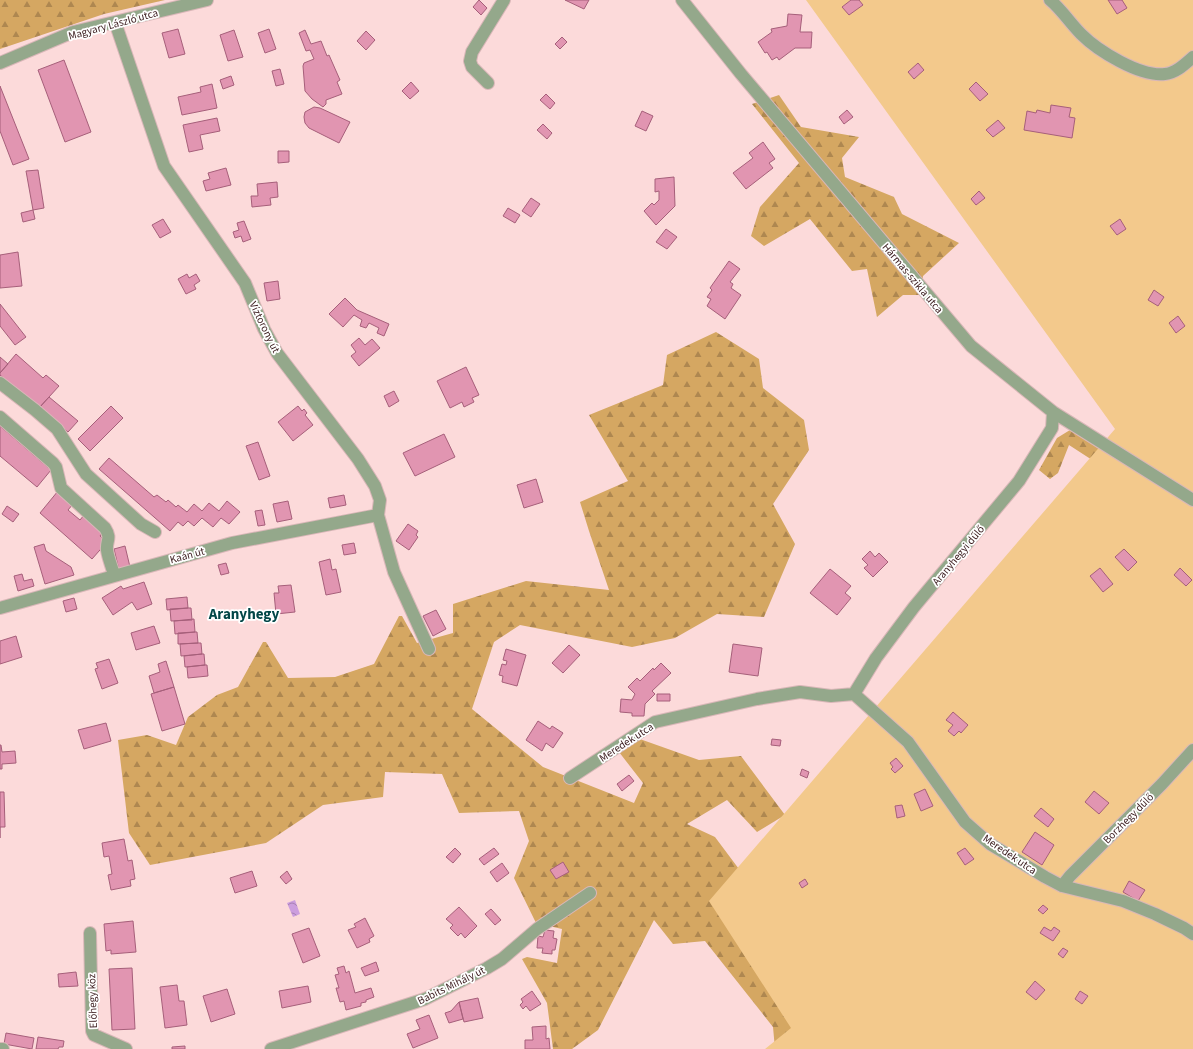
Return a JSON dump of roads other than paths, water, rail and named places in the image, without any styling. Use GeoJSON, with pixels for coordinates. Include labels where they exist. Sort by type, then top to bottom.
{"type":"FeatureCollection","features":[{"type":"Feature","properties":{"kind":"street","name":"Magyary László utca"},"geometry":{"type":"LineString","coordinates":[[0,63],[73,32],[207,0]]}},
{"type":"Feature","properties":{"kind":"street"},"geometry":{"type":"LineString","coordinates":[[488,83],[472,67],[470,61],[472,52],[504,0]]}},
{"type":"Feature","properties":{"kind":"street","name":"Hármas-szikla utca"},"geometry":{"type":"LineString","coordinates":[[683,0],[741,74],[971,346],[1053,412],[1193,500]]}},
{"type":"Feature","properties":{"kind":"street"},"geometry":{"type":"LineString","coordinates":[[1050,0],[1060,9],[1080,34],[1092,45],[1136,69],[1151,74],[1165,74],[1177,71],[1193,57]]}},
{"type":"Feature","properties":{"kind":"street","name":"Víztorony út"},"geometry":{"type":"LineString","coordinates":[[115,22],[164,166],[245,283],[264,329],[277,353],[358,459],[375,486],[380,500],[378,515],[394,572],[429,649]]}},
{"type":"Feature","properties":{"kind":"street"},"geometry":{"type":"LineString","coordinates":[[0,383],[57,429],[86,474],[141,524],[155,532]]}},
{"type":"Feature","properties":{"kind":"street","name":"Aranyhegyi dűlő"},"geometry":{"type":"LineString","coordinates":[[854,694],[876,658],[914,607],[1019,481],[1052,428],[1053,412]]}},
{"type":"Feature","properties":{"kind":"street"},"geometry":{"type":"LineString","coordinates":[[0,417],[53,463],[56,467],[61,488],[104,528],[108,534],[109,540],[107,548],[114,575]]}},
{"type":"Feature","properties":{"kind":"street","name":"Kaán út"},"geometry":{"type":"LineString","coordinates":[[0,608],[232,543],[378,515]]}},
{"type":"Feature","properties":{"kind":"street","name":"Meredek utca"},"geometry":{"type":"LineString","coordinates":[[570,778],[655,722],[757,698],[800,692],[831,696],[854,694],[908,742],[965,822],[990,844],[1044,877],[1062,886],[1123,901],[1184,928],[1193,934]]}},
{"type":"Feature","properties":{"kind":"street","name":"Borzhegy dűlő"},"geometry":{"type":"LineString","coordinates":[[1062,886],[1070,876],[1162,784],[1193,750]]}},
{"type":"Feature","properties":{"kind":"street","name":"Babits Mihály út"},"geometry":{"type":"LineString","coordinates":[[271,1049],[425,999],[502,959],[537,929],[590,893]]}},
{"type":"Feature","properties":{"kind":"street","name":"Előhegy köz"},"geometry":{"type":"LineString","coordinates":[[90,933],[92,1031],[94,1035],[126,1049]]}},
{"type":"Feature","properties":{"kind":"water"},"geometry":{"type":"Polygon","coordinates":[[[295,900],[300,914],[293,917],[287,903],[295,900]]]}},
{"type":"Feature","properties":{"kind":"district","name":"Aranyhegy"},"geometry":{"type":"Point","coordinates":[244,614]}}]}
